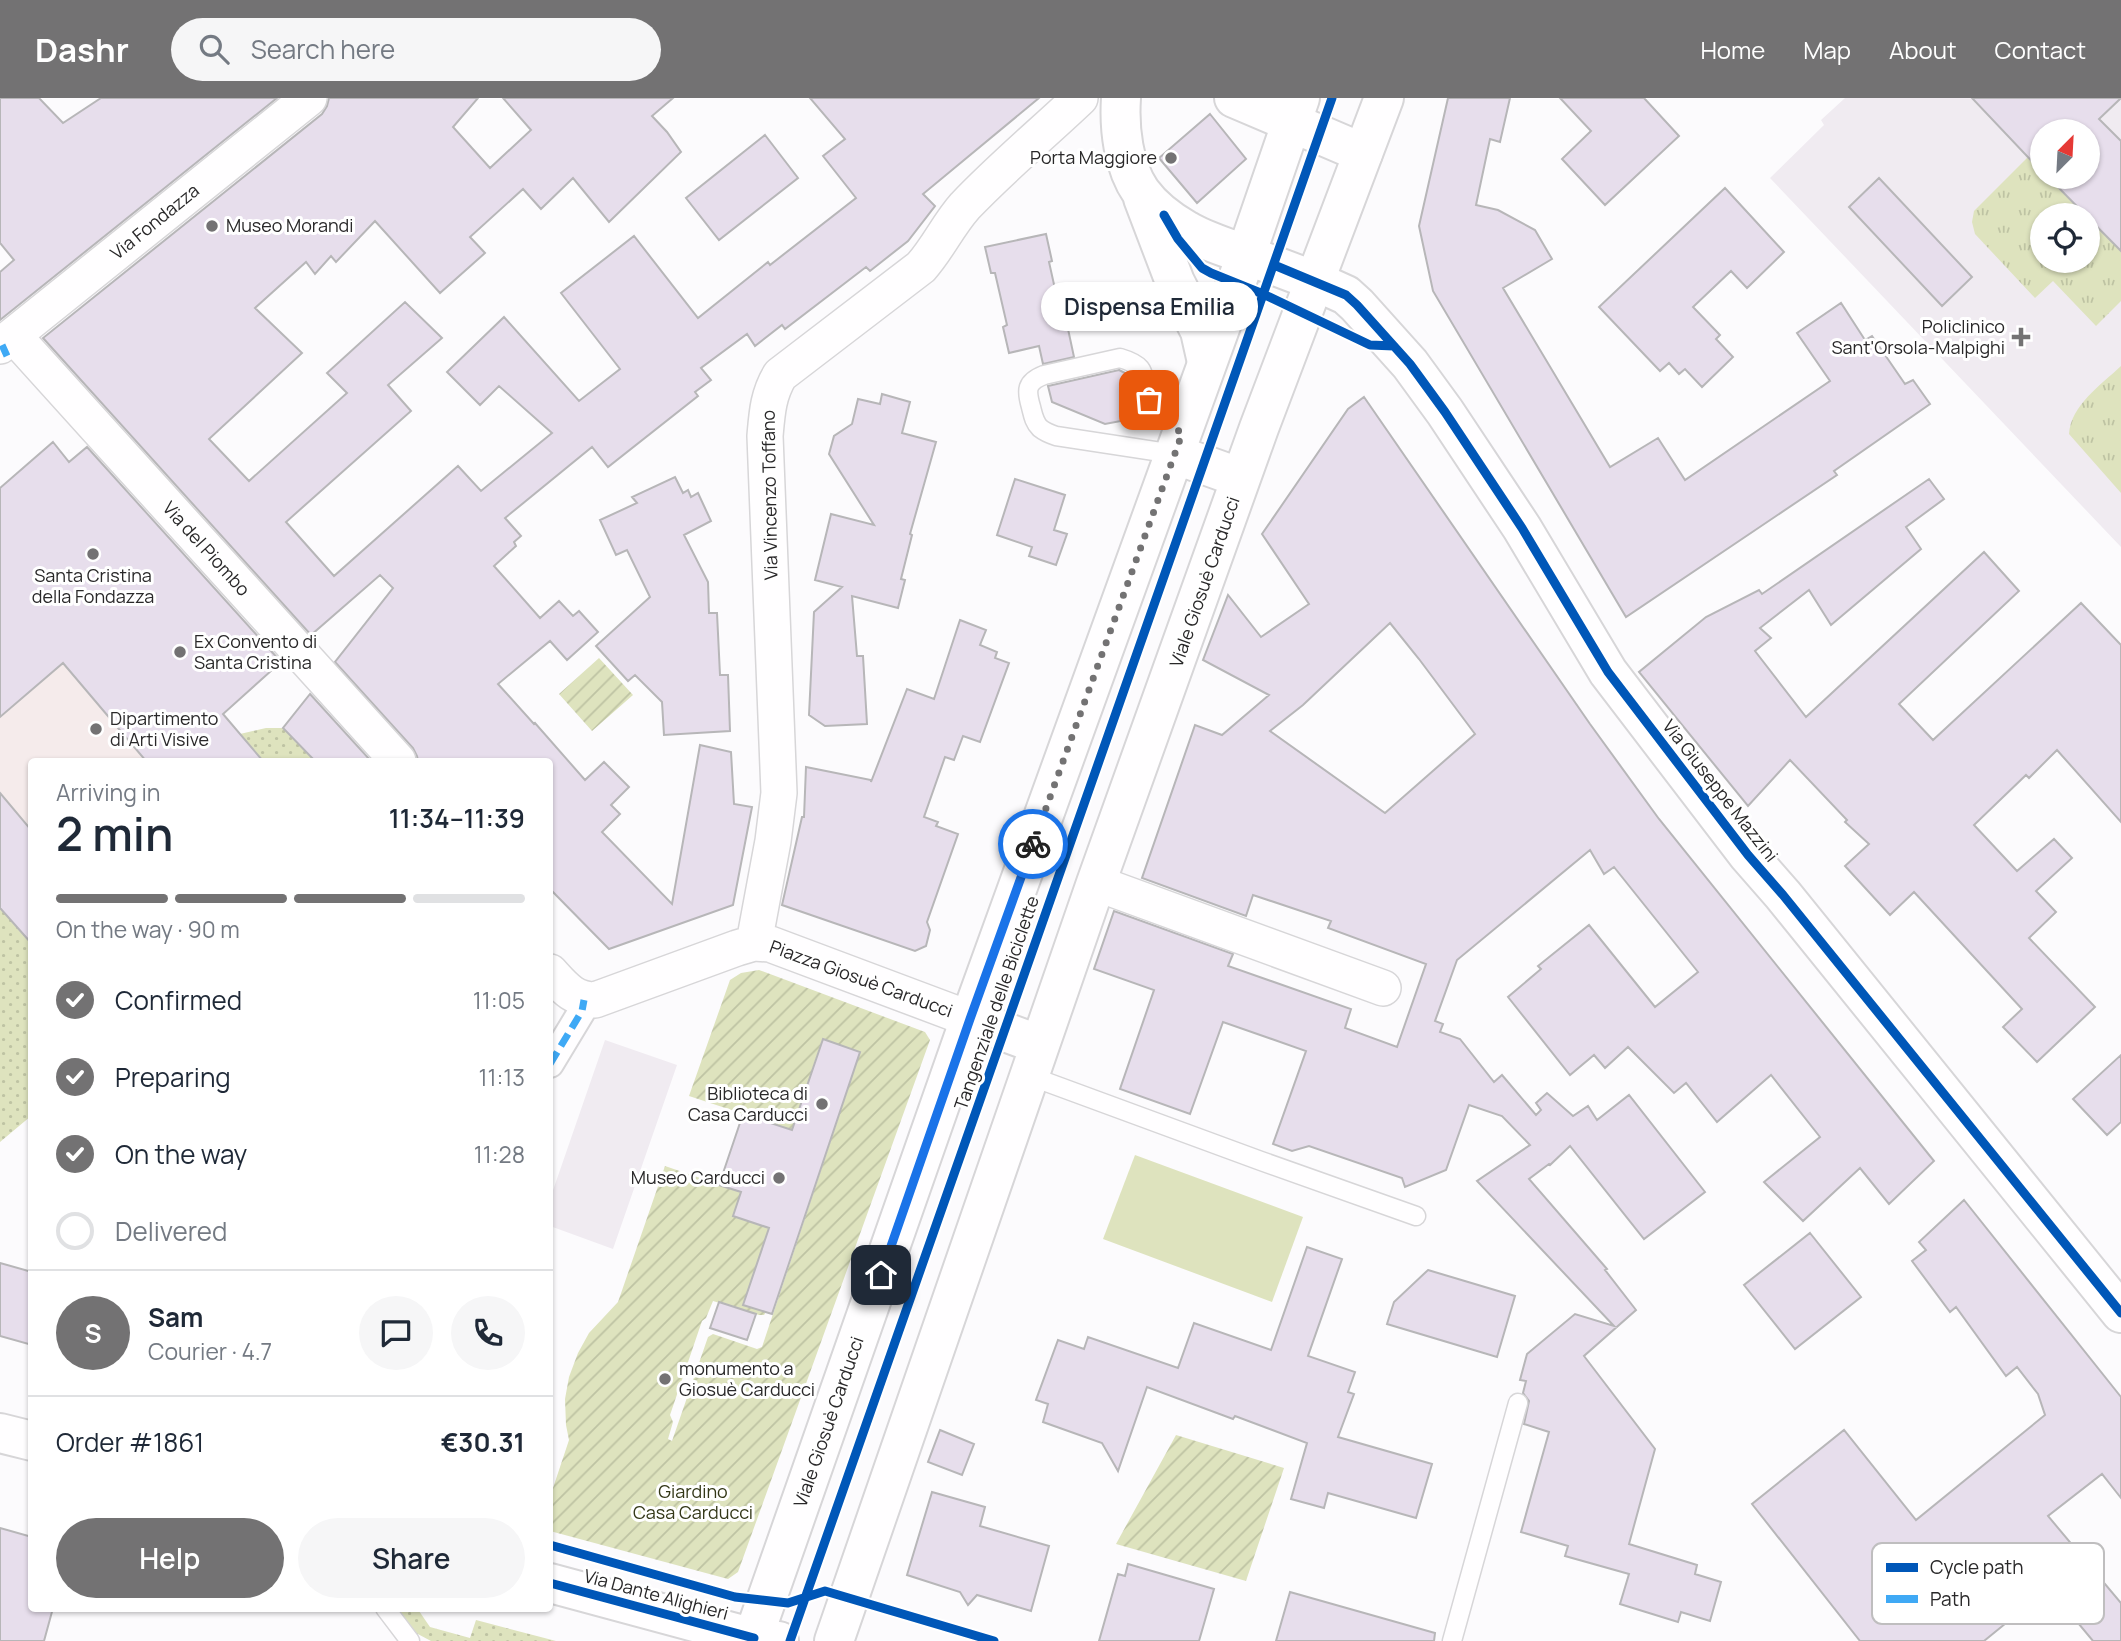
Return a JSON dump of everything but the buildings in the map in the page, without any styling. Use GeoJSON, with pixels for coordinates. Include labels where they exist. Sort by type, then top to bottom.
{"type":"FeatureCollection","features":[{"type":"Feature","properties":{"kind":"main road"},"geometry":{"type":"LineString","coordinates":[[1121,98],[1120,119],[1130,169],[1175,282],[1200,331],[1207,362]]}},
{"type":"Feature","properties":{"kind":"main road"},"geometry":{"type":"LineString","coordinates":[[1234,98],[1296,111],[1363,153]]}},
{"type":"Feature","properties":{"kind":"main road","name":"Viale Giosuè Carducci"},"geometry":{"type":"LineString","coordinates":[[834,1641],[1096,883],[1241,478],[1384,98]]}},
{"type":"Feature","properties":{"kind":"main road","name":"Viale Giosuè Carducci"},"geometry":{"type":"LineString","coordinates":[[762,1640],[970,1019],[1296,111]]}},
{"type":"Feature","properties":{"kind":"main road","name":"Via Giuseppe Mazzini"},"geometry":{"type":"LineString","coordinates":[[1141,192],[1164,215],[1186,230],[1346,295],[1410,364],[1522,528],[1608,672],[1748,855],[1879,1012],[2121,1313]]}},
{"type":"Feature","properties":{"kind":"main road"},"geometry":{"type":"LineString","coordinates":[[1178,444],[1241,478]]}},
{"type":"Feature","properties":{"kind":"main road"},"geometry":{"type":"LineString","coordinates":[[970,1019],[1035,1060]]}},
{"type":"Feature","properties":{"kind":"main road"},"geometry":{"type":"LineString","coordinates":[[0,1433],[28,1440]]}},
{"type":"Feature","properties":{"kind":"main road","name":"Via Dante Alighieri"},"geometry":{"type":"LineString","coordinates":[[553,1584],[704,1633],[762,1640]]}},
{"type":"Feature","properties":{"kind":"street","name":"Via Fondazza"},"geometry":{"type":"LineString","coordinates":[[6,346],[309,98]]}},
{"type":"Feature","properties":{"kind":"street","name":"Via Vincenzo Toffano"},"geometry":{"type":"LineString","coordinates":[[754,943],[779,793],[765,436],[768,400],[772,387],[780,375],[921,267],[934,253],[965,206],[1080,98]]}},
{"type":"Feature","properties":{"kind":"street","name":"Via del Piombo"},"geometry":{"type":"LineString","coordinates":[[6,346],[395,758]]}},
{"type":"Feature","properties":{"kind":"street"},"geometry":{"type":"LineString","coordinates":[[1096,883],[1383,988]]}},
{"type":"Feature","properties":{"kind":"street","name":"Piazza Giosuè Carducci"},"geometry":{"type":"LineString","coordinates":[[583,1000],[595,1000],[754,943],[770,944],[970,1019]]}},
{"type":"Feature","properties":{"kind":"street"},"geometry":{"type":"LineString","coordinates":[[553,974],[570,994],[583,1000],[582,1011],[553,1059]]}},
{"type":"Feature","properties":{"kind":"lane"},"geometry":{"type":"LineString","coordinates":[[1120,358],[1132,361],[1144,373],[1149,400],[1178,444],[1056,436],[1047,433],[1038,427],[1034,418],[1028,388],[1034,379],[1044,375],[1120,358]]}},
{"type":"Feature","properties":{"kind":"lane"},"geometry":{"type":"LineString","coordinates":[[1035,1060],[1261,1161],[1416,1216]]}},
{"type":"Feature","properties":{"kind":"lane"},"geometry":{"type":"LineString","coordinates":[[1452,1641],[1518,1403]]}},
{"type":"Feature","properties":{"kind":"lane"},"geometry":{"type":"LineString","coordinates":[[388,1612],[410,1641]]}},
{"type":"Feature","properties":{"kind":"shaded area","name":"Policlinico Sant'Orsola-Malpighi"},"geometry":{"type":"Polygon","coordinates":[[[1845,98],[2121,98],[2121,547],[1770,178],[1824,125],[1821,120],[1845,98]]]}},
{"type":"Feature","properties":{"kind":"shaded area","name":"Dipartimento di Arti Visive"},"geometry":{"type":"Polygon","coordinates":[[[0,555],[199,737],[174,758],[28,758],[28,885],[0,908],[0,555]]]}},
{"type":"Feature","properties":{"kind":"shaded area"},"geometry":{"type":"Polygon","coordinates":[[[605,1040],[677,1065],[613,1249],[553,1227],[553,1190],[605,1040]]]}},
{"type":"Feature","properties":{"kind":"green space"},"geometry":{"type":"Polygon","coordinates":[[[2028,157],[2030,189],[2065,189],[2079,203],[2030,203],[2030,273],[2100,273],[2100,230],[2121,251],[2121,301],[2096,326],[2053,281],[2035,298],[1975,234],[1972,222],[1974,211],[2028,157]]]}},
{"type":"Feature","properties":{"kind":"green space"},"geometry":{"type":"Polygon","coordinates":[[[2121,366],[2121,493],[2069,434],[2075,414],[2081,405],[2121,366]]]}},
{"type":"Feature","properties":{"kind":"green space"},"geometry":{"type":"Polygon","coordinates":[[[599,658],[633,695],[592,731],[559,694],[599,658]]]}},
{"type":"Feature","properties":{"kind":"green space"},"geometry":{"type":"Polygon","coordinates":[[[266,728],[283,728],[312,758],[252,758],[256,753],[240,734],[266,728]]]}},
{"type":"Feature","properties":{"kind":"green space"},"geometry":{"type":"Polygon","coordinates":[[[0,908],[28,940],[28,1119],[0,1142],[0,908]]]}},
{"type":"Feature","properties":{"kind":"green space","name":"Giardino Casa Carducci"},"geometry":{"type":"Polygon","coordinates":[[[759,970],[925,1032],[930,1040],[738,1572],[728,1579],[553,1532],[553,1488],[569,1440],[565,1399],[569,1377],[589,1333],[618,1302],[665,1166],[741,1192],[769,1228],[743,1304],[766,1312],[759,1315],[713,1301],[702,1321],[670,1415],[673,1422],[668,1439],[672,1441],[708,1337],[713,1334],[757,1349],[762,1347],[860,1053],[822,1040],[792,1130],[689,1096],[730,980],[741,973],[759,970]]]}},
{"type":"Feature","properties":{"kind":"green space"},"geometry":{"type":"Polygon","coordinates":[[[1135,1155],[1303,1217],[1272,1302],[1103,1239],[1135,1155]]]}},
{"type":"Feature","properties":{"kind":"green space"},"geometry":{"type":"Polygon","coordinates":[[[1176,1435],[1284,1468],[1246,1581],[1116,1544],[1176,1435]]]}},
{"type":"Feature","properties":{"kind":"green space"},"geometry":{"type":"Polygon","coordinates":[[[396,1612],[420,1612],[430,1627],[470,1638],[476,1620],[556,1641],[431,1641],[414,1632],[396,1612]]]}},
{"type":"Feature","properties":{"kind":"marked path"},"geometry":{"type":"LineString","coordinates":[[2,345],[7,356]]}},
{"type":"Feature","properties":{"kind":"marked path"},"geometry":{"type":"LineString","coordinates":[[553,1059],[582,1011],[584,1000]]}},
{"type":"Feature","properties":{"kind":"cycle path","name":"Tangenziale delle Biciclette"},"geometry":{"type":"LineString","coordinates":[[790,1641],[1332,98]]}},
{"type":"Feature","properties":{"kind":"cycle path"},"geometry":{"type":"LineString","coordinates":[[1164,215],[1178,239],[1202,268],[1370,345],[1394,346]]}},
{"type":"Feature","properties":{"kind":"cycle path"},"geometry":{"type":"LineString","coordinates":[[1274,265],[1346,295],[1410,364],[1522,528],[1608,672],[1748,855],[2121,1313]]}},
{"type":"Feature","properties":{"kind":"cycle path"},"geometry":{"type":"LineString","coordinates":[[553,1546],[735,1597],[788,1603],[825,1591],[994,1641]]}},
{"type":"Feature","properties":{"kind":"cycle path"},"geometry":{"type":"LineString","coordinates":[[553,1584],[754,1638],[752,1641]]}},
{"type":"Feature","properties":{"kind":"way so far"},"geometry":{"type":"LineString","coordinates":[[1033,844],[1182,434],[1149,400]]}},
{"type":"Feature","properties":{"kind":"place","name":"Porta Maggiore"},"geometry":{"type":"Point","coordinates":[1171,158]}},
{"type":"Feature","properties":{"kind":"place","name":"Museo Morandi"},"geometry":{"type":"Point","coordinates":[212,226]}},
{"type":"Feature","properties":{"kind":"place","name":"Policlinico Sant'Orsola-Malpighi"},"geometry":{"type":"Point","coordinates":[2021,337]}},
{"type":"Feature","properties":{"kind":"place","name":"Dispensa Emilia"},"geometry":{"type":"Point","coordinates":[1149,400]}},
{"type":"Feature","properties":{"kind":"place","name":"Santa Cristina della Fondazza"},"geometry":{"type":"Point","coordinates":[93,554]}},
{"type":"Feature","properties":{"kind":"place","name":"Ex Convento di Santa Cristina"},"geometry":{"type":"Point","coordinates":[180,652]}},
{"type":"Feature","properties":{"kind":"place","name":"Dipartimento di Arti Visive"},"geometry":{"type":"Point","coordinates":[96,729]}},
{"type":"Feature","properties":{"kind":"place","name":"Biblioteca di Casa Carducci"},"geometry":{"type":"Point","coordinates":[822,1104]}},
{"type":"Feature","properties":{"kind":"place","name":"Museo Carducci"},"geometry":{"type":"Point","coordinates":[779,1178]}},
{"type":"Feature","properties":{"kind":"place","name":"monumento a Giosuè Carducci"},"geometry":{"type":"Point","coordinates":[665,1379]}},
{"type":"Feature","properties":{"kind":"route"},"geometry":{"type":"LineString","coordinates":[[881,1275],[1033,844]]}}]}
